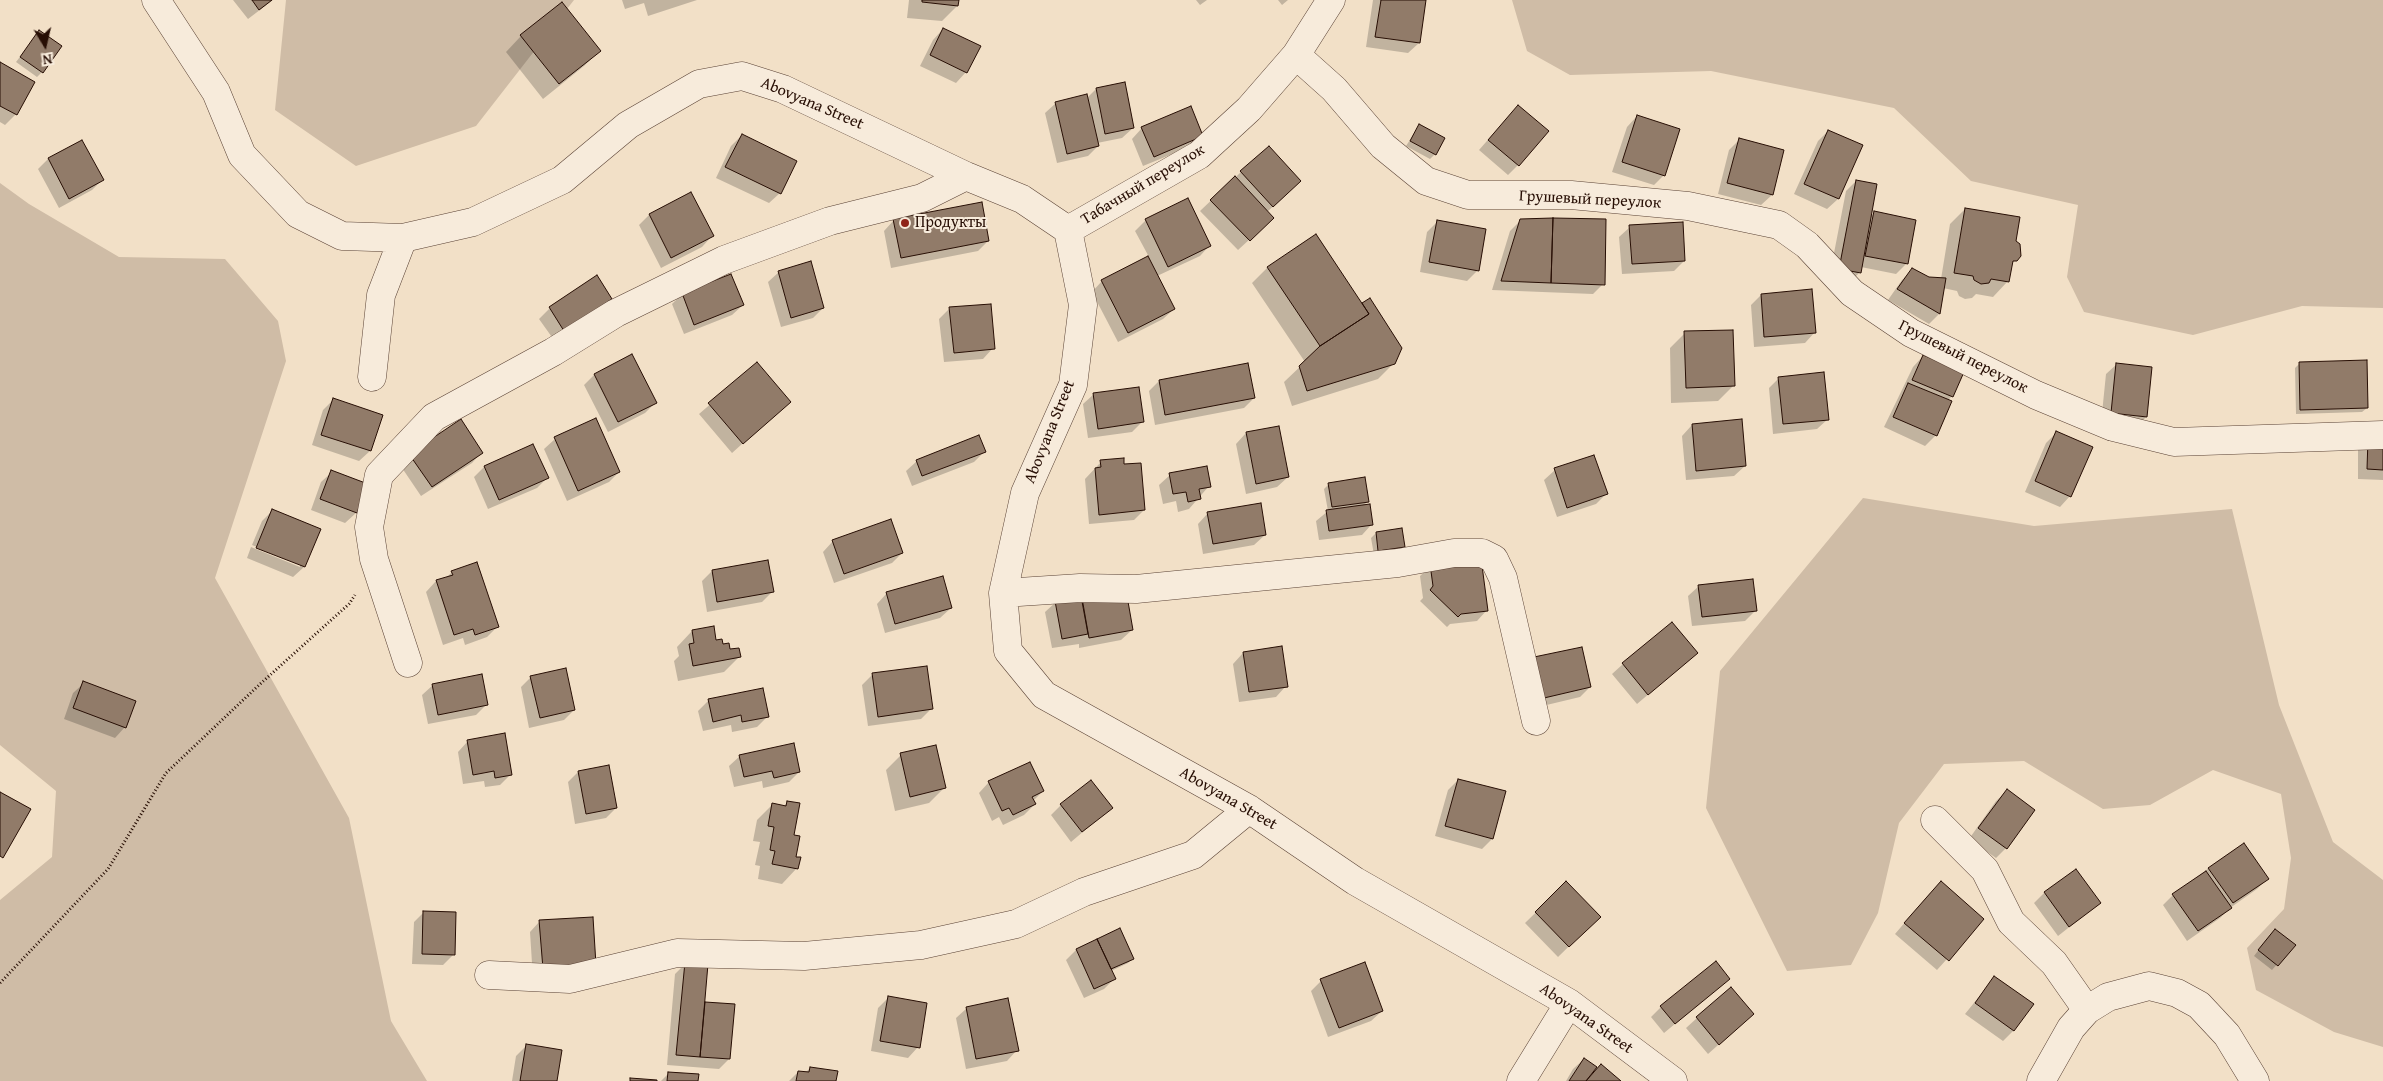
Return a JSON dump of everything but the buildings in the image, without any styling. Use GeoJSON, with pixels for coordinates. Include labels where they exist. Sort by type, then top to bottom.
{"type":"FeatureCollection","features":[{"type":"Feature","properties":{"kind":"street","name":"Abovyana Street"},"geometry":{"type":"LineString","coordinates":[[156,0],[216,92],[242,155],[298,214],[342,236],[403,238],[473,222],[562,180],[628,125],[699,84],[742,76],[782,89],[966,176],[1022,199],[1068,230],[1083,306],[1073,385],[1025,493],[1003,593],[1008,651],[1044,695],[1249,809],[1355,880],[1569,1003],[1673,1081]]}},
{"type":"Feature","properties":{"kind":"street","name":"Табачный переулок"},"geometry":{"type":"LineString","coordinates":[[1068,230],[1145,188],[1199,155],[1250,109],[1296,55],[1331,0]]}},
{"type":"Feature","properties":{"kind":"street","name":"Грушевый переулок"},"geometry":{"type":"LineString","coordinates":[[1296,55],[1334,89],[1382,146],[1426,181],[1468,195],[1571,195],[1688,206],[1778,224],[1806,245],[1852,293],[1911,334],[2036,395],[2113,427],[2174,442],[2383,435]]}},
{"type":"Feature","properties":{"kind":"street"},"geometry":{"type":"LineString","coordinates":[[408,664],[374,559],[369,527],[379,475],[434,417],[553,352],[616,313],[724,260],[830,221],[922,198],[966,176]]}},
{"type":"Feature","properties":{"kind":"street"},"geometry":{"type":"LineString","coordinates":[[372,377],[381,295],[403,238]]}},
{"type":"Feature","properties":{"kind":"street"},"geometry":{"type":"LineString","coordinates":[[1003,593],[1080,588],[1145,588],[1398,563],[1454,553],[1482,553],[1494,559],[1503,578],[1536,721]]}},
{"type":"Feature","properties":{"kind":"street"},"geometry":{"type":"LineString","coordinates":[[489,975],[570,980],[677,953],[804,956],[921,945],[1016,924],[1084,892],[1193,855],[1249,809]]}},
{"type":"Feature","properties":{"kind":"street"},"geometry":{"type":"LineString","coordinates":[[1935,820],[1985,870],[2011,922],[2054,963],[2087,1010]]}},
{"type":"Feature","properties":{"kind":"street"},"geometry":{"type":"LineString","coordinates":[[2041,1081],[2071,1028],[2087,1010],[2108,997],[2149,986],[2177,993],[2199,1005],[2227,1035],[2255,1081]]}},
{"type":"Feature","properties":{"kind":"street"},"geometry":{"type":"LineString","coordinates":[[1521,1081],[1569,1003]]}},
{"type":"Feature","properties":{"kind":"path"},"geometry":{"type":"LineString","coordinates":[[0,983],[108,869],[166,773],[259,685],[349,604],[374,559]]}},
{"type":"Feature","properties":{"kind":"shaded area"},"geometry":{"type":"Polygon","coordinates":[[[286,0],[574,0],[476,126],[356,166],[275,110],[286,0]]]}},
{"type":"Feature","properties":{"kind":"shaded area"},"geometry":{"type":"Polygon","coordinates":[[[1512,0],[2383,0],[2383,308],[2302,306],[2193,335],[2084,312],[2067,277],[2078,205],[1971,181],[1894,108],[1711,71],[1570,75],[1527,51],[1512,0]]]}},
{"type":"Feature","properties":{"kind":"shaded area"},"geometry":{"type":"Polygon","coordinates":[[[0,183],[29,204],[119,257],[225,259],[278,321],[286,361],[215,578],[349,818],[391,1021],[427,1081],[0,1081],[0,900],[52,857],[56,791],[0,745],[0,183]]]}},
{"type":"Feature","properties":{"kind":"shaded area"},"geometry":{"type":"Polygon","coordinates":[[[1863,498],[2034,526],[2232,509],[2279,705],[2333,842],[2383,880],[2383,1047],[2334,1032],[2256,990],[2247,948],[2284,909],[2291,858],[2281,794],[2213,770],[2150,805],[2103,809],[2024,761],[1944,764],[1899,823],[1878,913],[1851,965],[1787,971],[1706,808],[1720,671],[1863,498]]]}},
{"type":"Feature","properties":{"kind":"place","name":"Продукты"},"geometry":{"type":"Point","coordinates":[905,223]}}]}
